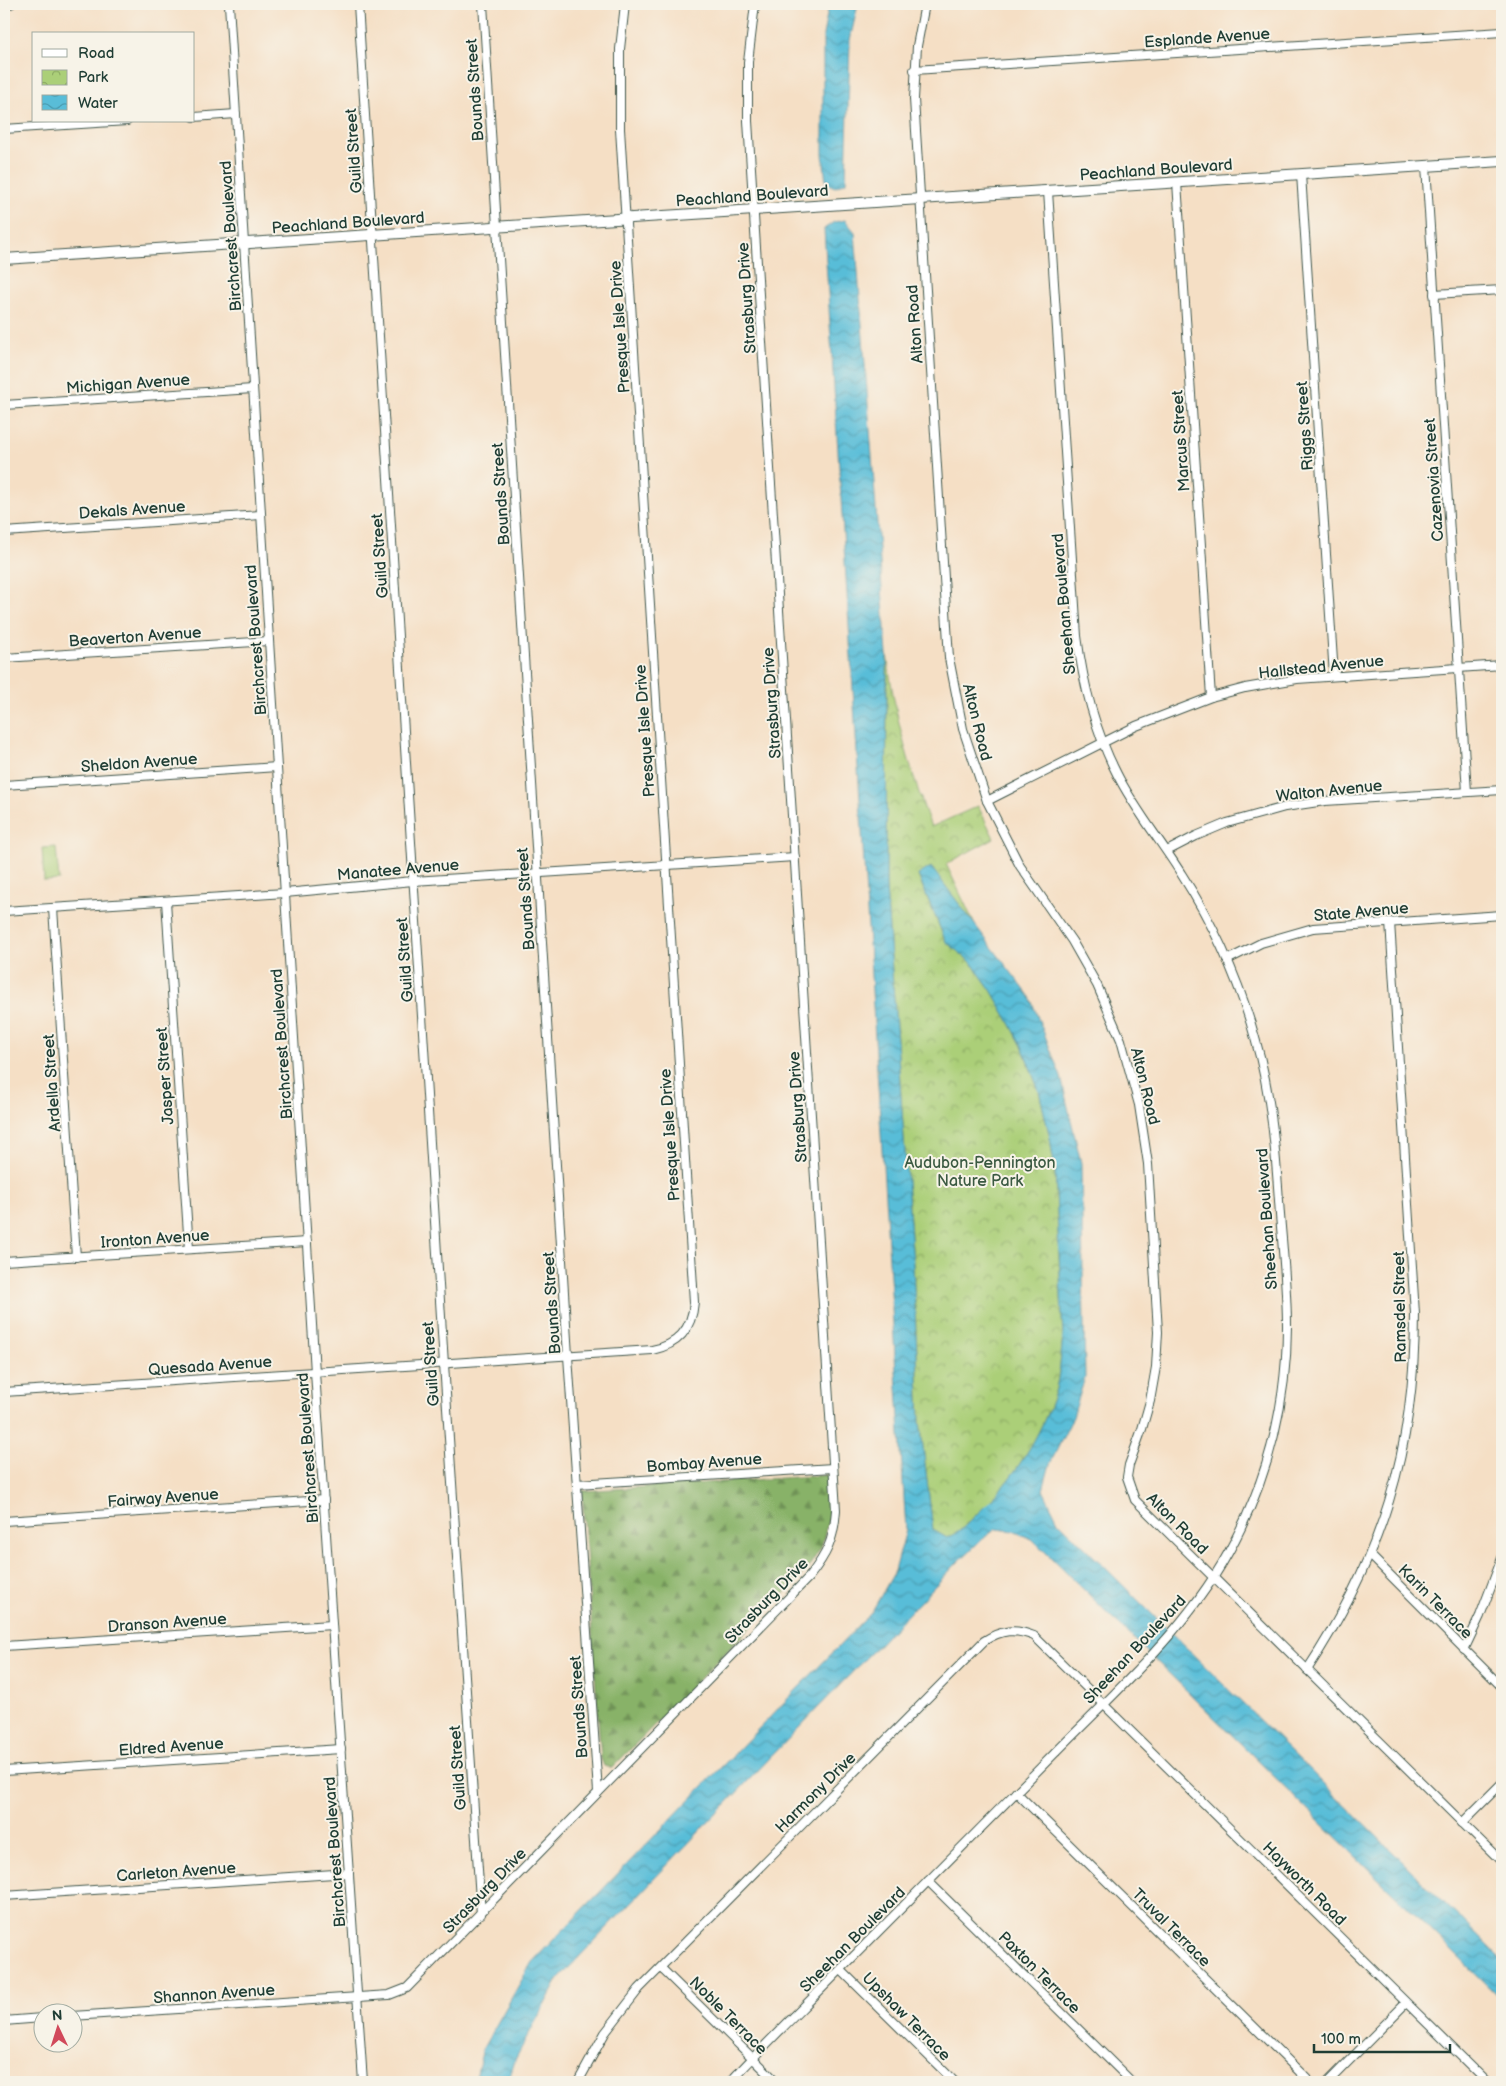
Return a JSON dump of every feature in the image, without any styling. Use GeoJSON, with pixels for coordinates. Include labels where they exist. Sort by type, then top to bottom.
{"type":"FeatureCollection","features":[{"type":"Feature","properties":{"kind":"street"},"geometry":{"type":"LineString","coordinates":[[4,4],[12,4]]}},
{"type":"Feature","properties":{"kind":"street","name":"Birchcrest Boulevard"},"geometry":{"type":"LineString","coordinates":[[229,4],[315,1372],[363,2082]]}},
{"type":"Feature","properties":{"kind":"street","name":"Guild Street"},"geometry":{"type":"LineString","coordinates":[[358,4],[444,1364],[481,1914]]}},
{"type":"Feature","properties":{"kind":"street","name":"Bounds Street"},"geometry":{"type":"LineString","coordinates":[[483,4],[568,1356],[598,1792]]}},
{"type":"Feature","properties":{"kind":"street","name":"Presque Isle Drive"},"geometry":{"type":"LineString","coordinates":[[568,1356],[663,1348],[674,1343],[689,1325],[693,1314],[694,1302],[619,93],[620,49],[625,4]]}},
{"type":"Feature","properties":{"kind":"street","name":"Strasburg Drive"},"geometry":{"type":"LineString","coordinates":[[358,1998],[389,1995],[407,1988],[809,1578],[824,1558],[835,1526],[833,1468],[747,97],[748,62],[755,4]]}},
{"type":"Feature","properties":{"kind":"street","name":"Alton Road"},"geometry":{"type":"LineString","coordinates":[[925,4],[916,46],[914,100],[950,658],[963,729],[973,764],[988,801],[1020,866],[1072,941],[1097,985],[1114,1024],[1131,1072],[1139,1105],[1148,1164],[1158,1332],[1156,1367],[1150,1401],[1129,1465],[1128,1477],[1135,1500],[1502,1862]]}},
{"type":"Feature","properties":{"kind":"street","name":"Esplande Avenue"},"geometry":{"type":"LineString","coordinates":[[914,70],[1502,32]]}},
{"type":"Feature","properties":{"kind":"street"},"geometry":{"type":"LineString","coordinates":[[195,117],[236,114]]}},
{"type":"Feature","properties":{"kind":"street"},"geometry":{"type":"LineString","coordinates":[[4,129],[112,122]]}},
{"type":"Feature","properties":{"kind":"street","name":"Peachland Boulevard"},"geometry":{"type":"LineString","coordinates":[[4,259],[1502,161]]}},
{"type":"Feature","properties":{"kind":"street","name":"Cazenovia Street"},"geometry":{"type":"LineString","coordinates":[[1426,166],[1467,792]]}},
{"type":"Feature","properties":{"kind":"street","name":"Riggs Street"},"geometry":{"type":"LineString","coordinates":[[1301,174],[1334,676]]}},
{"type":"Feature","properties":{"kind":"street","name":"Marcus Street"},"geometry":{"type":"LineString","coordinates":[[1177,182],[1211,697]]}},
{"type":"Feature","properties":{"kind":"street","name":"Sheehan Boulevard"},"geometry":{"type":"LineString","coordinates":[[730,2082],[1173,1631],[1214,1578],[1248,1514],[1270,1453],[1283,1390],[1287,1326],[1275,1142],[1271,1110],[1255,1036],[1227,960],[1199,902],[1130,798],[1103,743],[1086,690],[1077,636],[1048,191]]}},
{"type":"Feature","properties":{"kind":"street"},"geometry":{"type":"LineString","coordinates":[[1434,294],[1502,290]]}},
{"type":"Feature","properties":{"kind":"street","name":"Michigan Avenue"},"geometry":{"type":"LineString","coordinates":[[4,405],[253,389]]}},
{"type":"Feature","properties":{"kind":"street","name":"Dekals Avenue"},"geometry":{"type":"LineString","coordinates":[[4,532],[261,515]]}},
{"type":"Feature","properties":{"kind":"street","name":"Beaverton Avenue"},"geometry":{"type":"LineString","coordinates":[[4,658],[269,641]]}},
{"type":"Feature","properties":{"kind":"street","name":"Hallstead Avenue"},"geometry":{"type":"LineString","coordinates":[[988,801],[1160,715],[1211,697],[1271,683],[1334,676],[1502,665]]}},
{"type":"Feature","properties":{"kind":"street","name":"Sheldon Avenue"},"geometry":{"type":"LineString","coordinates":[[4,785],[277,767]]}},
{"type":"Feature","properties":{"kind":"street","name":"Walton Avenue"},"geometry":{"type":"LineString","coordinates":[[1166,851],[1227,823],[1285,807],[1325,801],[1502,790]]}},
{"type":"Feature","properties":{"kind":"street","name":"Manatee Avenue"},"geometry":{"type":"LineString","coordinates":[[4,911],[285,893],[413,881],[795,857]]}},
{"type":"Feature","properties":{"kind":"street","name":"Jasper Street"},"geometry":{"type":"LineString","coordinates":[[166,901],[189,1249]]}},
{"type":"Feature","properties":{"kind":"street","name":"Ardella Street"},"geometry":{"type":"LineString","coordinates":[[53,908],[76,1257]]}},
{"type":"Feature","properties":{"kind":"street","name":"State Avenue"},"geometry":{"type":"LineString","coordinates":[[1227,960],[1261,943],[1300,931],[1331,926],[1502,915]]}},
{"type":"Feature","properties":{"kind":"street","name":"Ramsdel Street"},"geometry":{"type":"LineString","coordinates":[[1307,1670],[1340,1618],[1371,1556],[1388,1508],[1402,1458],[1411,1407],[1415,1345],[1414,1290],[1390,922]]}},
{"type":"Feature","properties":{"kind":"street","name":"Ironton Avenue"},"geometry":{"type":"LineString","coordinates":[[4,1261],[307,1242]]}},
{"type":"Feature","properties":{"kind":"street","name":"Quesada Avenue"},"geometry":{"type":"LineString","coordinates":[[4,1392],[568,1356]]}},
{"type":"Feature","properties":{"kind":"street","name":"Bombay Avenue"},"geometry":{"type":"LineString","coordinates":[[577,1484],[833,1468]]}},
{"type":"Feature","properties":{"kind":"street","name":"Fairway Avenue"},"geometry":{"type":"LineString","coordinates":[[4,1521],[324,1500]]}},
{"type":"Feature","properties":{"kind":"street","name":"Karin Terrace"},"geometry":{"type":"LineString","coordinates":[[1371,1556],[1502,1687]]}},
{"type":"Feature","properties":{"kind":"street"},"geometry":{"type":"LineString","coordinates":[[1464,1650],[1502,1558]]}},
{"type":"Feature","properties":{"kind":"street","name":"Dranson Avenue"},"geometry":{"type":"LineString","coordinates":[[4,1646],[332,1625]]}},
{"type":"Feature","properties":{"kind":"street","name":"Harmony Drive"},"geometry":{"type":"LineString","coordinates":[[578,2082],[592,2054],[614,2020],[640,1990],[984,1640],[996,1632],[1012,1630],[1022,1631],[1034,1636],[1103,1704]]}},
{"type":"Feature","properties":{"kind":"street","name":"Hayworth Road"},"geometry":{"type":"LineString","coordinates":[[1103,1704],[1487,2082]]}},
{"type":"Feature","properties":{"kind":"street","name":"Eldred Avenue"},"geometry":{"type":"LineString","coordinates":[[4,1771],[341,1749]]}},
{"type":"Feature","properties":{"kind":"street"},"geometry":{"type":"LineString","coordinates":[[1462,1823],[1502,1783]]}},
{"type":"Feature","properties":{"kind":"street","name":"Truval Terrace"},"geometry":{"type":"LineString","coordinates":[[1016,1792],[1310,2082]]}},
{"type":"Feature","properties":{"kind":"street","name":"Carleton Avenue"},"geometry":{"type":"LineString","coordinates":[[4,1896],[349,1873]]}},
{"type":"Feature","properties":{"kind":"street","name":"Paxton Terrace"},"geometry":{"type":"LineString","coordinates":[[928,1881],[1132,2082]]}},
{"type":"Feature","properties":{"kind":"street","name":"Noble Terrace"},"geometry":{"type":"LineString","coordinates":[[661,1968],[777,2082]]}},
{"type":"Feature","properties":{"kind":"street","name":"Upshaw Terrace"},"geometry":{"type":"LineString","coordinates":[[841,1970],[955,2082]]}},
{"type":"Feature","properties":{"kind":"street","name":"Shannon Avenue"},"geometry":{"type":"LineString","coordinates":[[82,2015],[358,1998]]}},
{"type":"Feature","properties":{"kind":"street"},"geometry":{"type":"LineString","coordinates":[[1328,2082],[1406,2003]]}},
{"type":"Feature","properties":{"kind":"street"},"geometry":{"type":"LineString","coordinates":[[4,2021],[32,2019]]}},
{"type":"Feature","properties":{"kind":"green space","name":"Audubon-Pennington Nature Park"},"geometry":{"type":"Polygon","coordinates":[[[887,654],[894,699],[904,742],[931,827],[978,806],[994,838],[946,864],[975,925],[931,867],[918,876],[946,942],[971,962],[991,990],[1022,1046],[1039,1091],[1050,1138],[1055,1172],[1063,1336],[1056,1389],[1035,1439],[1015,1471],[992,1499],[957,1533],[947,1538],[933,1530],[920,1422],[913,1264],[886,887],[887,654]]]}},
{"type":"Feature","properties":{"kind":"green space"},"geometry":{"type":"Polygon","coordinates":[[[56,847],[59,880],[44,881],[42,848],[56,847]]]}},
{"type":"Feature","properties":{"kind":"green space"},"geometry":{"type":"Polygon","coordinates":[[[828,1475],[829,1517],[821,1548],[806,1571],[612,1768],[604,1766],[601,1759],[582,1491],[828,1475]]]}},
{"type":"Feature","properties":{"kind":"water"},"geometry":{"type":"Polygon","coordinates":[[[829,4],[858,4],[850,40],[846,182],[835,187],[826,183],[823,154],[823,35],[829,4]]]}},
{"type":"Feature","properties":{"kind":"water"},"geometry":{"type":"Polygon","coordinates":[[[845,220],[855,232],[887,654],[886,887],[913,1264],[920,1422],[933,1530],[947,1538],[961,1530],[992,1499],[1015,1471],[1035,1439],[1050,1406],[1056,1389],[1063,1336],[1055,1172],[1050,1138],[1039,1091],[1022,1046],[991,990],[971,962],[946,942],[918,875],[931,867],[1030,997],[1061,1077],[1081,1163],[1085,1377],[1073,1417],[1050,1464],[1043,1490],[1058,1521],[1502,1960],[1502,2000],[1032,1539],[1013,1531],[996,1529],[981,1540],[957,1563],[559,1978],[516,2058],[508,2082],[475,2082],[483,2048],[532,1962],[871,1613],[895,1571],[906,1530],[824,229],[834,222],[845,220]]]}}]}
